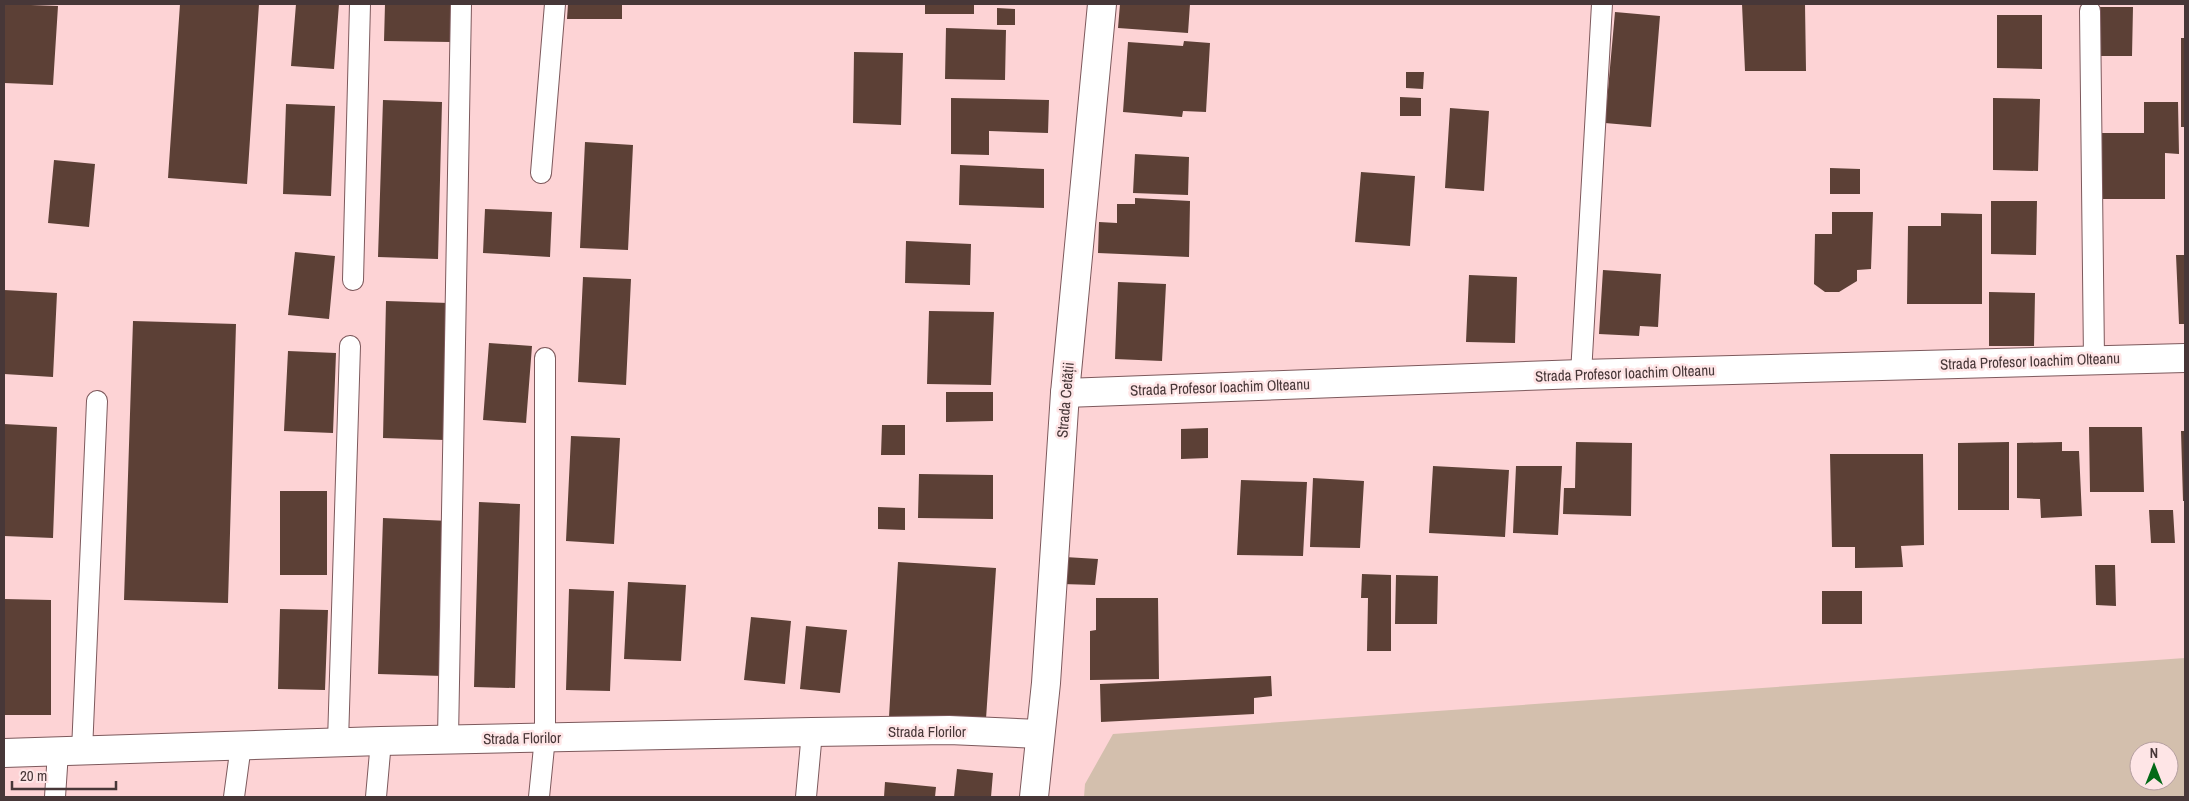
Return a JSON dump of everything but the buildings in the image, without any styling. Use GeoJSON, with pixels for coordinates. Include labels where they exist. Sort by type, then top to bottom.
{"type":"FeatureCollection","features":[{"type":"Feature","properties":{"kind":"street","name":"Strada Cetății"},"geometry":{"type":"LineString","coordinates":[[1034,797],[1046,673],[1065,393],[1102,4]]}},
{"type":"Feature","properties":{"kind":"street","name":"Strada Profesor Ioachim Olteanu"},"geometry":{"type":"LineString","coordinates":[[1065,393],[1580,374],[2185,358]]}},
{"type":"Feature","properties":{"kind":"street","name":"Strada Florilor"},"geometry":{"type":"LineString","coordinates":[[4,753],[448,739],[812,732],[949,730],[1040,734]]}},
{"type":"Feature","properties":{"kind":"lane"},"geometry":{"type":"LineString","coordinates":[[353,280],[360,4]]}},
{"type":"Feature","properties":{"kind":"lane"},"geometry":{"type":"LineString","coordinates":[[448,739],[461,4]]}},
{"type":"Feature","properties":{"kind":"lane"},"geometry":{"type":"LineString","coordinates":[[541,173],[554,4]]}},
{"type":"Feature","properties":{"kind":"lane"},"geometry":{"type":"LineString","coordinates":[[1580,374],[1602,4]]}},
{"type":"Feature","properties":{"kind":"lane"},"geometry":{"type":"LineString","coordinates":[[2090,11],[2094,359]]}},
{"type":"Feature","properties":{"kind":"lane"},"geometry":{"type":"LineString","coordinates":[[338,742],[350,346]]}},
{"type":"Feature","properties":{"kind":"lane"},"geometry":{"type":"LineString","coordinates":[[539,797],[544,737],[545,358]]}},
{"type":"Feature","properties":{"kind":"lane"},"geometry":{"type":"LineString","coordinates":[[55,797],[70,752],[97,401]]}},
{"type":"Feature","properties":{"kind":"lane"},"geometry":{"type":"LineString","coordinates":[[806,797],[812,732]]}},
{"type":"Feature","properties":{"kind":"lane"},"geometry":{"type":"LineString","coordinates":[[376,797],[381,741]]}},
{"type":"Feature","properties":{"kind":"lane"},"geometry":{"type":"LineString","coordinates":[[234,797],[241,745]]}},
{"type":"Feature","properties":{"kind":"shaded area"},"geometry":{"type":"Polygon","coordinates":[[[2185,658],[2185,797],[1084,797],[1085,784],[1113,734],[2185,658]]]}}]}
